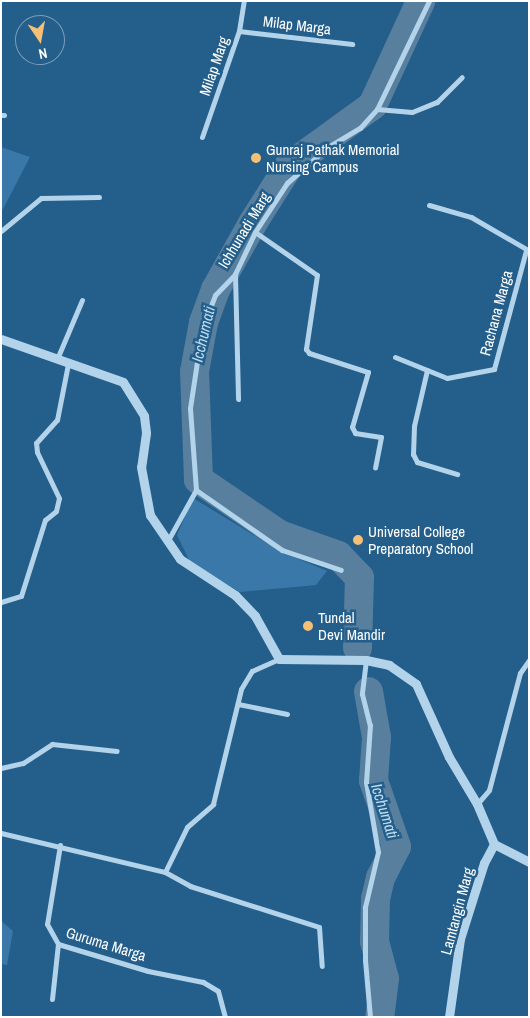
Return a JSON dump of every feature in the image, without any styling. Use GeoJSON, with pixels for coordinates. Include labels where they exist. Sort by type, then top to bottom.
{"type":"FeatureCollection","features":[{"type":"Feature","properties":{"kind":"street","name":"Milap Marg"},"geometry":{"type":"LineString","coordinates":[[202,137],[239,31],[244,1]]}},
{"type":"Feature","properties":{"kind":"street","name":"Ichhunadi Marg"},"geometry":{"type":"LineString","coordinates":[[196,490],[190,408],[202,329],[215,295],[235,274],[255,232],[287,183],[328,147],[360,128],[377,109],[429,1]]}},
{"type":"Feature","properties":{"kind":"street","name":"Milap Marga"},"geometry":{"type":"LineString","coordinates":[[239,31],[352,44]]}},
{"type":"Feature","properties":{"kind":"street"},"geometry":{"type":"LineString","coordinates":[[377,109],[412,112],[437,102],[462,77]]}},
{"type":"Feature","properties":{"kind":"street"},"geometry":{"type":"LineString","coordinates":[[1,231],[41,198],[99,198]]}},
{"type":"Feature","properties":{"kind":"street"},"geometry":{"type":"LineString","coordinates":[[429,205],[471,217],[527,250]]}},
{"type":"Feature","properties":{"kind":"street"},"geometry":{"type":"LineString","coordinates":[[255,232],[317,275],[306,349],[309,353],[368,372],[352,427],[354,433],[381,437],[375,466]]}},
{"type":"Feature","properties":{"kind":"street","name":"Rachana Marga"},"geometry":{"type":"LineString","coordinates":[[395,357],[448,378],[494,368],[527,250]]}},
{"type":"Feature","properties":{"kind":"street"},"geometry":{"type":"LineString","coordinates":[[235,274],[238,399]]}},
{"type":"Feature","properties":{"kind":"street"},"geometry":{"type":"LineString","coordinates":[[56,360],[82,300]]}},
{"type":"Feature","properties":{"kind":"street"},"geometry":{"type":"LineString","coordinates":[[1,338],[56,360],[123,382],[137,400],[146,433],[141,466],[150,515],[166,543],[180,560],[235,595],[255,616],[279,659]]}},
{"type":"Feature","properties":{"kind":"street"},"geometry":{"type":"LineString","coordinates":[[1,602],[20,596],[45,520],[56,511],[59,498],[36,452],[36,443],[57,420],[68,364]]}},
{"type":"Feature","properties":{"kind":"street"},"geometry":{"type":"LineString","coordinates":[[428,370],[414,426],[413,454],[417,462],[457,474]]}},
{"type":"Feature","properties":{"kind":"street"},"geometry":{"type":"LineString","coordinates":[[166,543],[196,490],[282,550],[341,570]]}},
{"type":"Feature","properties":{"kind":"street"},"geometry":{"type":"LineString","coordinates":[[165,872],[187,827],[213,804],[241,689],[252,671],[279,659],[366,660],[389,665],[416,684],[449,757],[477,804],[494,844],[529,862]]}},
{"type":"Feature","properties":{"kind":"street"},"geometry":{"type":"LineString","coordinates":[[366,660],[362,694],[370,725],[366,782],[378,852],[366,907],[365,960],[370,1017]]}},
{"type":"Feature","properties":{"kind":"street"},"geometry":{"type":"LineString","coordinates":[[477,804],[489,790],[520,673],[529,660]]}},
{"type":"Feature","properties":{"kind":"street"},"geometry":{"type":"LineString","coordinates":[[238,704],[287,714]]}},
{"type":"Feature","properties":{"kind":"street"},"geometry":{"type":"LineString","coordinates":[[1,768],[23,763],[52,744],[60,743],[117,751]]}},
{"type":"Feature","properties":{"kind":"street"},"geometry":{"type":"LineString","coordinates":[[1,833],[60,845],[165,872],[190,886],[319,926],[322,966]]}},
{"type":"Feature","properties":{"kind":"street","name":"Lamtangin Marg"},"geometry":{"type":"LineString","coordinates":[[449,1017],[460,939],[484,863],[494,844]]}},
{"type":"Feature","properties":{"kind":"street","name":"Guruma Marga"},"geometry":{"type":"LineString","coordinates":[[60,845],[47,924],[58,944],[148,971],[203,982],[218,991],[225,1017]]}},
{"type":"Feature","properties":{"kind":"street"},"geometry":{"type":"LineString","coordinates":[[52,1000],[58,944]]}},
{"type":"Feature","properties":{"kind":"shaded area"},"geometry":{"type":"Polygon","coordinates":[[[1,147],[30,157],[1,213],[1,147]]]}},
{"type":"Feature","properties":{"kind":"shaded area"},"geometry":{"type":"Polygon","coordinates":[[[193,498],[280,551],[327,571],[316,585],[240,592],[191,564],[177,535],[193,498]]]}},
{"type":"Feature","properties":{"kind":"shaded area"},"geometry":{"type":"Polygon","coordinates":[[[1,921],[13,931],[7,965],[1,964],[1,921]]]}},
{"type":"Feature","properties":{"kind":"waterway","name":"Icchumati"},"geometry":{"type":"LineString","coordinates":[[357,647],[359,577],[338,555],[279,534],[198,479],[194,371],[203,322],[215,289],[252,223],[288,166],[372,105],[420,1]]}},
{"type":"Feature","properties":{"kind":"waterway","name":"Icchumati"},"geometry":{"type":"LineString","coordinates":[[368,691],[376,737],[373,780],[396,846],[380,877],[375,898],[374,941],[384,978],[379,1017]]}},
{"type":"Feature","properties":{"kind":"place","name":"Gunraj Pathak Memorial Nursing Campus"},"geometry":{"type":"Point","coordinates":[256,158]}},
{"type":"Feature","properties":{"kind":"place","name":"Universal College Preparatory School"},"geometry":{"type":"Point","coordinates":[358,540]}},
{"type":"Feature","properties":{"kind":"place","name":"Tundal Devi Mandir"},"geometry":{"type":"Point","coordinates":[308,626]}}]}
